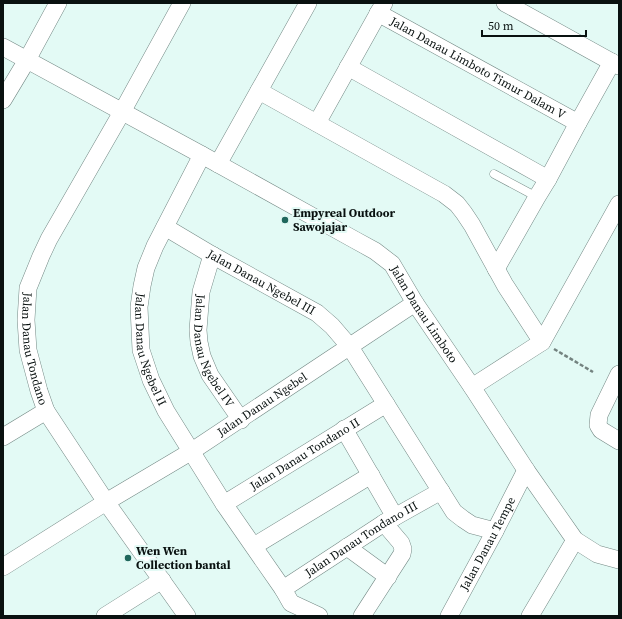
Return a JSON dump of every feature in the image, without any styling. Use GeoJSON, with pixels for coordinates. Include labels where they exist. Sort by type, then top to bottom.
{"type":"FeatureCollection","features":[{"type":"Feature","properties":{"kind":"street"},"geometry":{"type":"LineString","coordinates":[[3,100],[58,3]]}},
{"type":"Feature","properties":{"kind":"street","name":"Jalan Danau Tondano"},"geometry":{"type":"LineString","coordinates":[[182,3],[122,112],[49,239],[28,288],[26,320],[28,350],[46,411],[106,502],[187,616]]}},
{"type":"Feature","properties":{"kind":"street"},"geometry":{"type":"LineString","coordinates":[[218,164],[308,3]]}},
{"type":"Feature","properties":{"kind":"street"},"geometry":{"type":"LineString","coordinates":[[496,269],[548,179],[578,123],[616,64],[505,3]]}},
{"type":"Feature","properties":{"kind":"street"},"geometry":{"type":"LineString","coordinates":[[317,123],[381,8]]}},
{"type":"Feature","properties":{"kind":"street","name":"Jalan Danau Limboto Timur Dalam V"},"geometry":{"type":"LineString","coordinates":[[381,8],[578,123]]}},
{"type":"Feature","properties":{"kind":"street","name":"Jalan Danau Limboto"},"geometry":{"type":"LineString","coordinates":[[3,47],[375,251],[392,264],[415,303],[526,470],[575,540],[597,554],[619,560]]}},
{"type":"Feature","properties":{"kind":"street"},"geometry":{"type":"LineString","coordinates":[[348,66],[548,179]]}},
{"type":"Feature","properties":{"kind":"street"},"geometry":{"type":"LineString","coordinates":[[259,91],[444,194],[452,201],[464,213],[505,286],[542,342]]}},
{"type":"Feature","properties":{"kind":"street","name":"Jalan Danau Ngebel II"},"geometry":{"type":"LineString","coordinates":[[202,155],[146,268],[139,307],[141,350],[151,380],[166,411],[224,504],[291,602],[319,616]]}},
{"type":"Feature","properties":{"kind":"street"},"geometry":{"type":"LineString","coordinates":[[472,387],[542,342],[619,204]]}},
{"type":"Feature","properties":{"kind":"street","name":"Jalan Danau Ngebel III"},"geometry":{"type":"LineString","coordinates":[[165,227],[212,255],[317,313],[332,326],[350,347],[454,512],[462,520],[472,526],[495,530]]}},
{"type":"Feature","properties":{"kind":"street","name":"Jalan Danau Ngebel IV"},"geometry":{"type":"LineString","coordinates":[[212,255],[201,292],[198,330],[199,342],[202,356],[210,375],[240,420]]}},
{"type":"Feature","properties":{"kind":"street","name":"Jalan Danau Ngebel"},"geometry":{"type":"LineString","coordinates":[[3,567],[106,502],[192,451],[415,303]]}},
{"type":"Feature","properties":{"kind":"street"},"geometry":{"type":"LineString","coordinates":[[619,374],[599,415],[598,425],[601,430],[619,441]]}},
{"type":"Feature","properties":{"kind":"street","name":"Jalan Danau Tondano II"},"geometry":{"type":"LineString","coordinates":[[224,504],[386,404]]}},
{"type":"Feature","properties":{"kind":"street"},"geometry":{"type":"LineString","coordinates":[[3,437],[46,411]]}},
{"type":"Feature","properties":{"kind":"street"},"geometry":{"type":"LineString","coordinates":[[344,430],[371,475],[389,520],[403,548],[402,554],[362,616]]}},
{"type":"Feature","properties":{"kind":"street","name":"Jalan Danau Tempe"},"geometry":{"type":"LineString","coordinates":[[448,616],[526,470]]}},
{"type":"Feature","properties":{"kind":"street"},"geometry":{"type":"LineString","coordinates":[[254,546],[371,475]]}},
{"type":"Feature","properties":{"kind":"street","name":"Jalan Danau Tondano III"},"geometry":{"type":"LineString","coordinates":[[283,589],[389,520],[441,491]]}},
{"type":"Feature","properties":{"kind":"street"},"geometry":{"type":"LineString","coordinates":[[530,616],[575,540]]}},
{"type":"Feature","properties":{"kind":"street"},"geometry":{"type":"LineString","coordinates":[[347,547],[388,577]]}},
{"type":"Feature","properties":{"kind":"street"},"geometry":{"type":"LineString","coordinates":[[105,616],[162,580]]}},
{"type":"Feature","properties":{"kind":"lane"},"geometry":{"type":"LineString","coordinates":[[494,174],[537,197]]}},
{"type":"Feature","properties":{"kind":"path"},"geometry":{"type":"LineString","coordinates":[[542,342],[593,372]]}},
{"type":"Feature","properties":{"kind":"place","name":"Empyreal Outdoor Sawojajar"},"geometry":{"type":"Point","coordinates":[285,220]}},
{"type":"Feature","properties":{"kind":"place","name":"Wen Wen Collection bantal"},"geometry":{"type":"Point","coordinates":[128,558]}}]}
